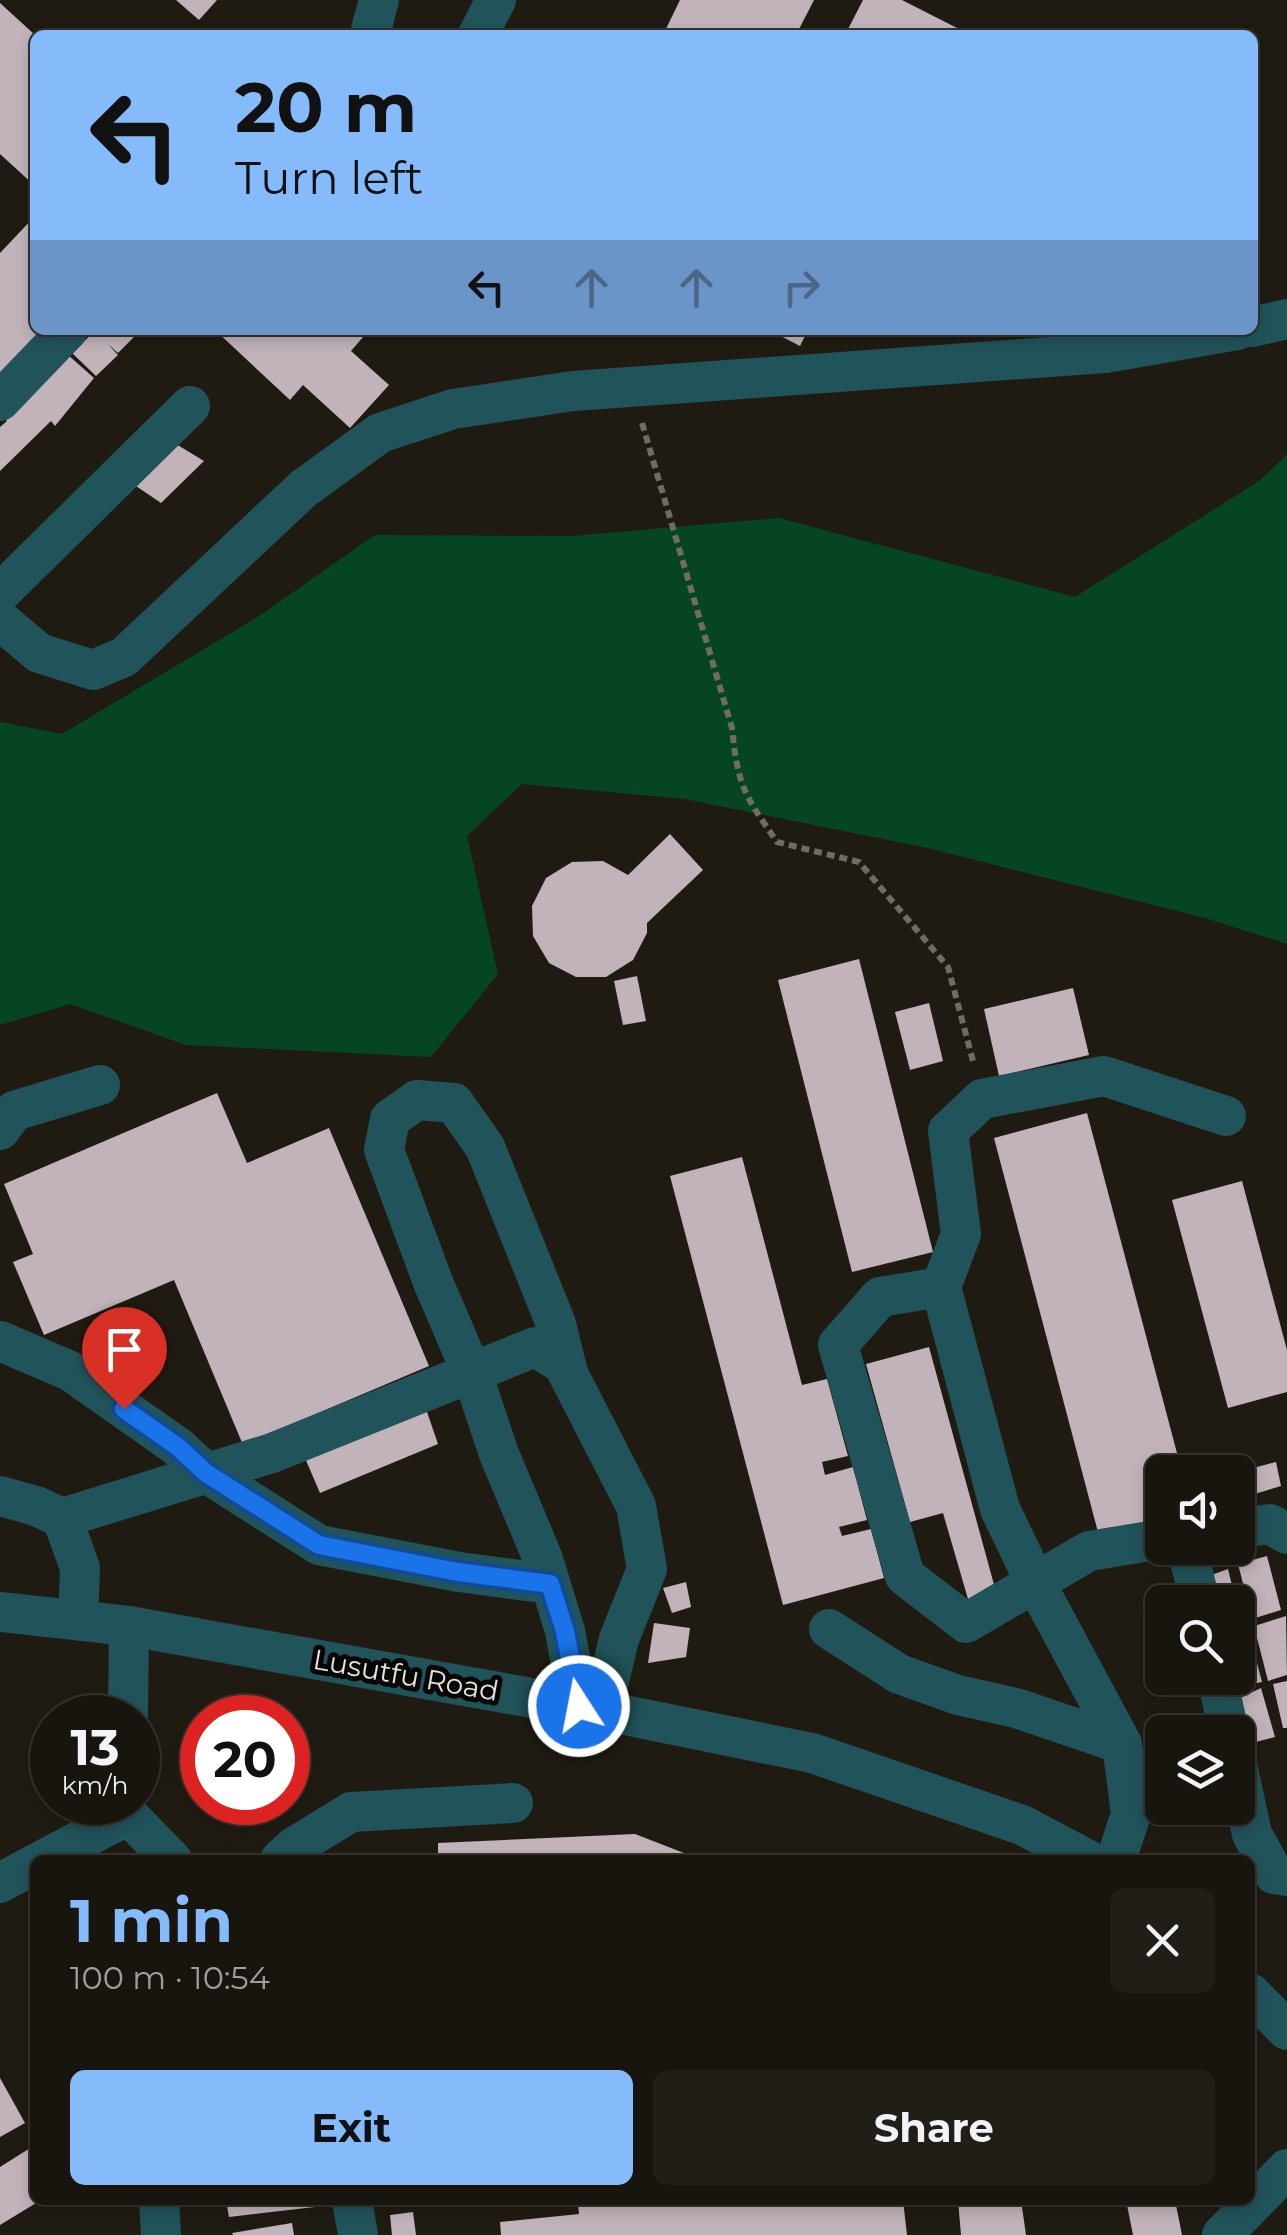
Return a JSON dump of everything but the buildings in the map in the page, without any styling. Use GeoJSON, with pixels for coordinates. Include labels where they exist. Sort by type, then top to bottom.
{"type":"FeatureCollection","features":[{"type":"Feature","properties":{"kind":"street"},"geometry":{"type":"LineString","coordinates":[[371,30],[379,0]]}},
{"type":"Feature","properties":{"kind":"street"},"geometry":{"type":"LineString","coordinates":[[481,30],[496,0]]}},
{"type":"Feature","properties":{"kind":"street"},"geometry":{"type":"LineString","coordinates":[[1258,326],[1287,319]]}},
{"type":"Feature","properties":{"kind":"street"},"geometry":{"type":"LineString","coordinates":[[0,400],[63,335]]}},
{"type":"Feature","properties":{"kind":"street"},"geometry":{"type":"LineString","coordinates":[[0,620],[39,653],[94,670],[124,657],[302,488],[380,433],[453,410],[573,391],[1106,353],[1209,335]]}},
{"type":"Feature","properties":{"kind":"street"},"geometry":{"type":"LineString","coordinates":[[0,593],[190,406]]}},
{"type":"Feature","properties":{"kind":"street"},"geometry":{"type":"LineString","coordinates":[[1118,1855],[1131,1814],[1122,1744],[1000,1509],[941,1287],[961,1234],[948,1131],[982,1098],[1104,1076],[1226,1116]]}},
{"type":"Feature","properties":{"kind":"street"},"geometry":{"type":"LineString","coordinates":[[0,1130],[14,1111],[100,1085]]}},
{"type":"Feature","properties":{"kind":"street"},"geometry":{"type":"LineString","coordinates":[[568,1373],[556,1324],[485,1147],[454,1103],[417,1100],[390,1119],[384,1150],[472,1373],[591,1708]]}},
{"type":"Feature","properties":{"kind":"street"},"geometry":{"type":"LineString","coordinates":[[941,1287],[880,1296],[838,1345],[904,1576],[966,1623],[1089,1551],[1145,1542]]}},
{"type":"Feature","properties":{"kind":"street"},"geometry":{"type":"LineString","coordinates":[[0,1341],[70,1371],[178,1447],[206,1473],[319,1545],[458,1572],[550,1584]]}},
{"type":"Feature","properties":{"kind":"street"},"geometry":{"type":"LineString","coordinates":[[0,1496],[62,1518],[272,1453],[535,1348],[563,1364],[636,1506],[647,1569],[591,1708]]}},
{"type":"Feature","properties":{"kind":"street"},"geometry":{"type":"LineString","coordinates":[[62,1518],[80,1568],[78,1620]]}},
{"type":"Feature","properties":{"kind":"street"},"geometry":{"type":"LineString","coordinates":[[1255,1526],[1270,1524],[1287,1534]]}},
{"type":"Feature","properties":{"kind":"street","name":"Lusutfu Road"},"geometry":{"type":"LineString","coordinates":[[0,1612],[129,1626],[591,1708],[812,1754],[1022,1825],[1079,1855]]}},
{"type":"Feature","properties":{"kind":"street"},"geometry":{"type":"LineString","coordinates":[[128,1695],[129,1626]]}},
{"type":"Feature","properties":{"kind":"street"},"geometry":{"type":"LineString","coordinates":[[829,1630],[898,1674],[1122,1744]]}},
{"type":"Feature","properties":{"kind":"street"},"geometry":{"type":"LineString","coordinates":[[285,1855],[351,1812],[513,1804]]}},
{"type":"Feature","properties":{"kind":"street"},"geometry":{"type":"LineString","coordinates":[[51,1855],[101,1825]]}},
{"type":"Feature","properties":{"kind":"street"},"geometry":{"type":"LineString","coordinates":[[129,1825],[131,1855]]}},
{"type":"Feature","properties":{"kind":"street"},"geometry":{"type":"LineString","coordinates":[[142,1825],[168,1855]]}},
{"type":"Feature","properties":{"kind":"street"},"geometry":{"type":"LineString","coordinates":[[1250,1825],[1274,1874],[1287,1876]]}},
{"type":"Feature","properties":{"kind":"street"},"geometry":{"type":"LineString","coordinates":[[0,1882],[30,1867]]}},
{"type":"Feature","properties":{"kind":"street"},"geometry":{"type":"LineString","coordinates":[[1255,1997],[1287,2030]]}},
{"type":"Feature","properties":{"kind":"street"},"geometry":{"type":"LineString","coordinates":[[1255,2201],[1287,2169]]}},
{"type":"Feature","properties":{"kind":"street"},"geometry":{"type":"LineString","coordinates":[[159,2205],[162,2235]]}},
{"type":"Feature","properties":{"kind":"street"},"geometry":{"type":"LineString","coordinates":[[353,2205],[358,2235]]}},
{"type":"Feature","properties":{"kind":"street"},"geometry":{"type":"LineString","coordinates":[[1222,2235],[1252,2205]]}},
{"type":"Feature","properties":{"kind":"path"},"geometry":{"type":"LineString","coordinates":[[632,388],[732,728],[736,775],[745,795],[777,842],[860,862],[948,967],[982,1098]]}},
{"type":"Feature","properties":{"kind":"green space"},"geometry":{"type":"Polygon","coordinates":[[[1287,454],[1287,944],[1205,918],[928,848],[685,799],[522,784],[467,836],[498,974],[431,1057],[186,1045],[70,1004],[0,1025],[0,722],[62,734],[256,618],[375,535],[571,536],[779,518],[1075,597],[1259,481],[1287,454]]]}},
{"type":"Feature","properties":{"kind":"route"},"geometry":{"type":"LineString","coordinates":[[124,1409],[178,1447],[206,1473],[319,1545],[458,1572],[550,1584],[565,1631],[579,1706]]}}]}
